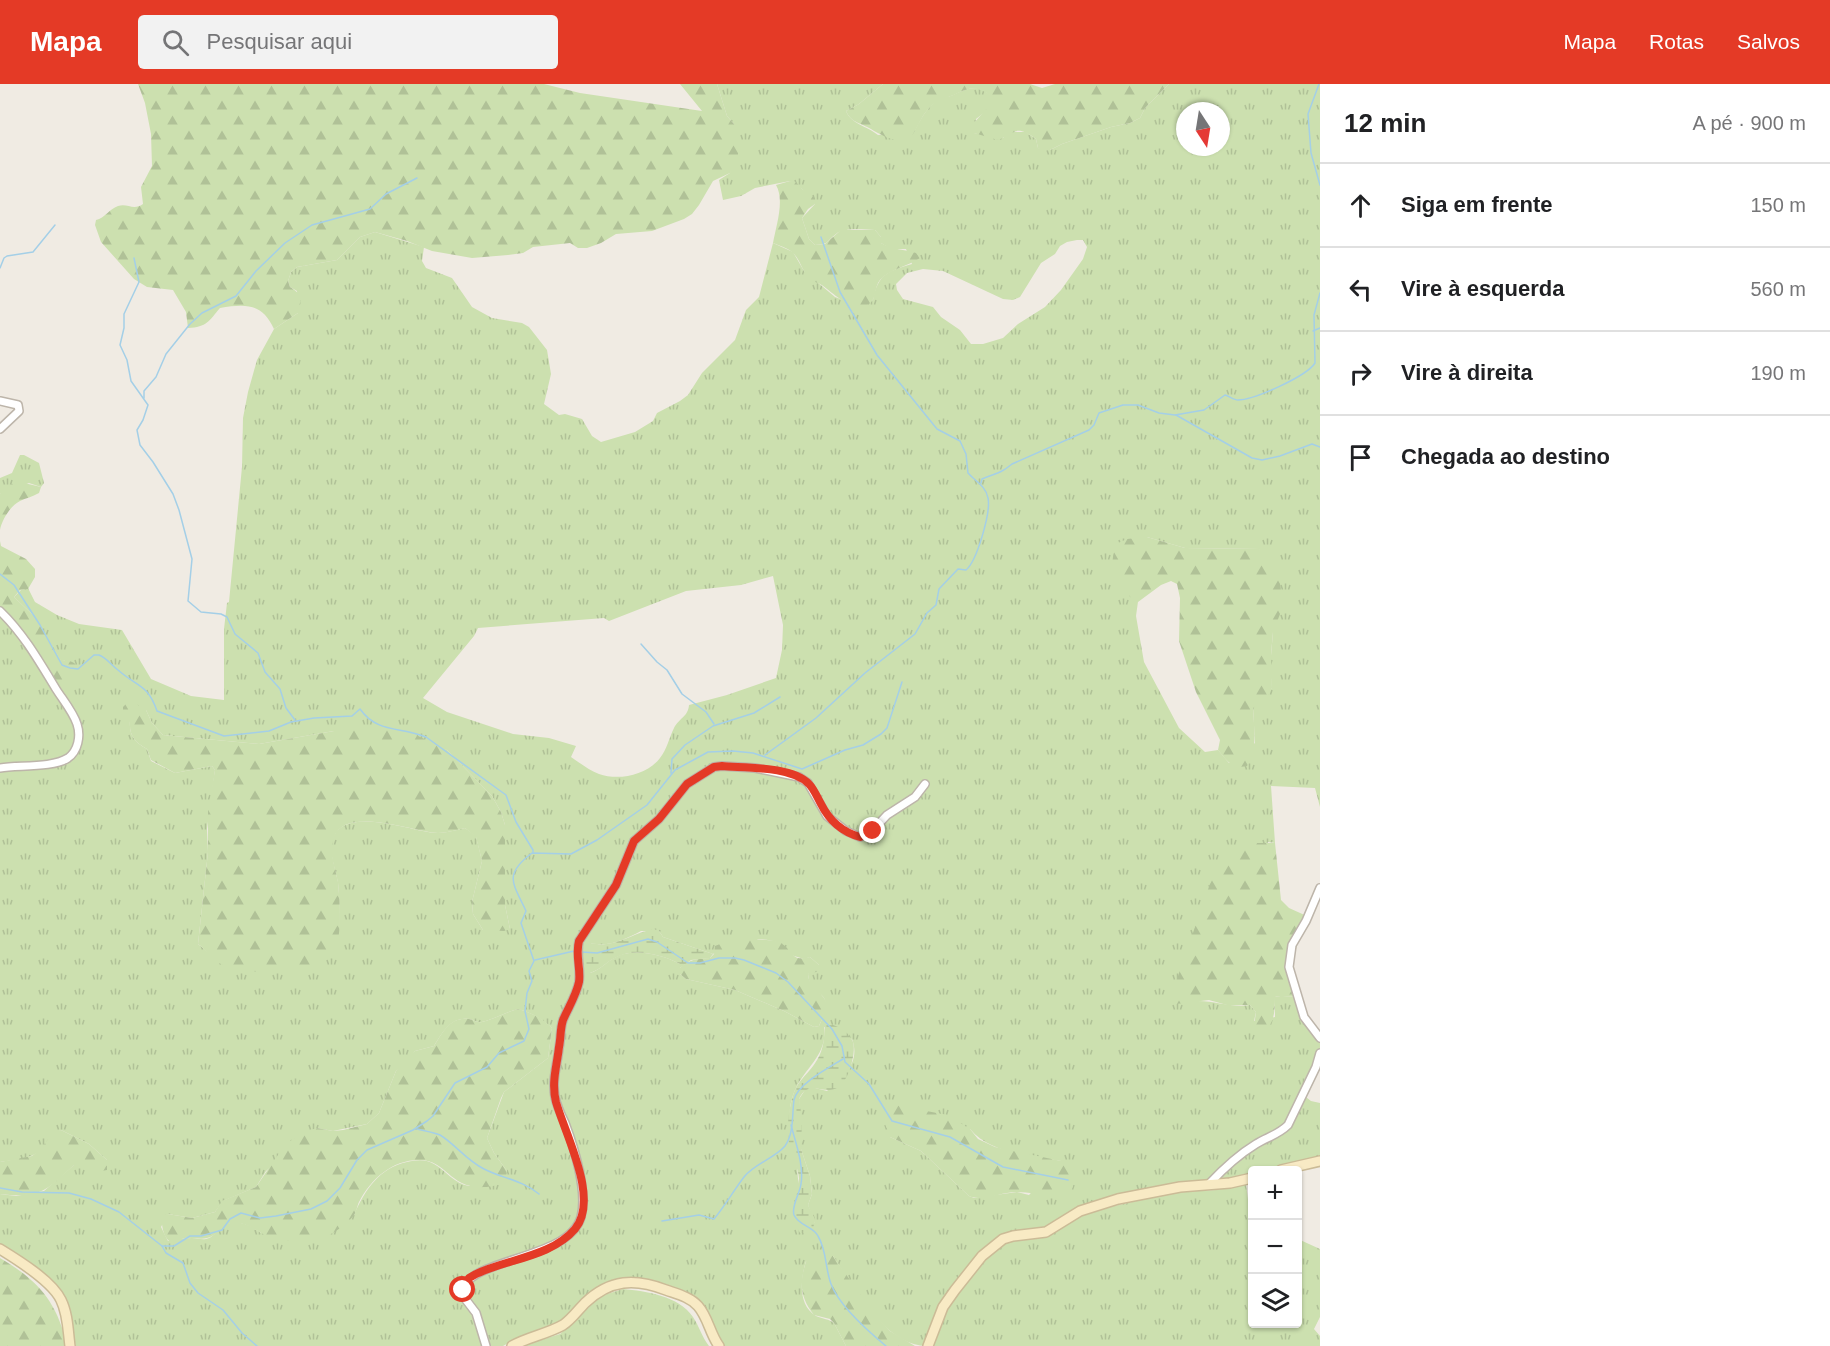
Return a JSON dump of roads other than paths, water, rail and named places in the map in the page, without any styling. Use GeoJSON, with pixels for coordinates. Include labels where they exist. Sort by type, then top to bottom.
{"type":"FeatureCollection","features":[{"type":"Feature","properties":{"kind":"main road"},"geometry":{"type":"LineString","coordinates":[[1298,1166],[1320,1161]]}},
{"type":"Feature","properties":{"kind":"main road"},"geometry":{"type":"LineString","coordinates":[[928,1346],[943,1307],[982,1256],[997,1243],[1013,1236],[1046,1232],[1080,1210],[1093,1206],[1180,1187],[1230,1183],[1248,1179]]}},
{"type":"Feature","properties":{"kind":"main road"},"geometry":{"type":"LineString","coordinates":[[0,1249],[43,1280],[61,1299],[70,1346]]}},
{"type":"Feature","properties":{"kind":"main road"},"geometry":{"type":"LineString","coordinates":[[512,1346],[565,1324],[588,1300],[603,1289],[612,1284],[625,1282],[656,1286],[696,1304],[703,1312],[719,1346]]}},
{"type":"Feature","properties":{"kind":"street"},"geometry":{"type":"LineString","coordinates":[[0,401],[18,405],[19,411],[0,429]]}},
{"type":"Feature","properties":{"kind":"street"},"geometry":{"type":"LineString","coordinates":[[0,611],[17,629],[69,709],[77,723],[78,737],[74,751],[65,759],[46,764],[0,768]]}},
{"type":"Feature","properties":{"kind":"street"},"geometry":{"type":"LineString","coordinates":[[486,1346],[476,1313],[463,1296],[464,1284],[469,1278],[489,1268],[552,1246],[574,1230],[582,1214],[584,1204],[582,1186],[568,1134],[555,1099],[554,1068],[562,1022],[577,989],[579,979],[577,948],[579,941],[616,885],[634,841],[659,819],[687,784],[714,767],[773,770],[799,777],[808,783],[827,816],[846,831],[860,837],[873,831],[887,815],[915,796],[925,784]]}},
{"type":"Feature","properties":{"kind":"street"},"geometry":{"type":"LineString","coordinates":[[1320,888],[1306,921],[1292,945],[1288,968],[1304,1017],[1320,1038]]}},
{"type":"Feature","properties":{"kind":"street"},"geometry":{"type":"LineString","coordinates":[[1209,1184],[1240,1155],[1288,1125],[1316,1067],[1320,1053]]}},
{"type":"Feature","properties":{"kind":"waterway"},"geometry":{"type":"LineString","coordinates":[[1319,84],[1308,114],[1311,153],[1320,185]]}},
{"type":"Feature","properties":{"kind":"waterway"},"geometry":{"type":"LineString","coordinates":[[144,398],[144,391],[156,377],[166,354],[190,324],[202,313],[236,296],[256,271],[285,243],[312,225],[370,209],[386,194],[417,178]]}},
{"type":"Feature","properties":{"kind":"waterway"},"geometry":{"type":"LineString","coordinates":[[0,268],[7,256],[33,252],[55,225]]}},
{"type":"Feature","properties":{"kind":"waterway"},"geometry":{"type":"LineString","coordinates":[[765,755],[816,718],[865,673],[915,634],[927,613],[936,605],[939,589],[958,569],[966,570],[970,565],[982,536],[988,505],[985,490],[968,473],[966,454],[960,441],[937,429],[877,355],[840,292],[821,237]]}},
{"type":"Feature","properties":{"kind":"waterway"},"geometry":{"type":"LineString","coordinates":[[134,258],[139,282],[124,314],[120,345],[127,360],[131,381],[148,405],[137,430],[140,445],[173,494],[179,510],[192,559],[188,601],[201,612],[221,614],[227,617],[235,634],[258,653],[265,672],[280,689],[286,708],[295,720]]}},
{"type":"Feature","properties":{"kind":"waterway"},"geometry":{"type":"LineString","coordinates":[[981,483],[982,479],[1001,472],[1012,464],[1089,430],[1099,413],[1123,405],[1138,405],[1159,413],[1175,415],[1204,410],[1225,395],[1236,400],[1246,399],[1267,392],[1302,374],[1315,363],[1314,315],[1320,293]]}},
{"type":"Feature","properties":{"kind":"waterway"},"geometry":{"type":"LineString","coordinates":[[1313,331],[1320,328]]}},
{"type":"Feature","properties":{"kind":"waterway"},"geometry":{"type":"LineString","coordinates":[[1176,415],[1252,458],[1262,460],[1280,456],[1312,444],[1320,447]]}},
{"type":"Feature","properties":{"kind":"waterway"},"geometry":{"type":"LineString","coordinates":[[0,574],[14,585],[62,665],[78,669],[94,655],[102,656],[146,691],[157,711],[224,736],[269,731],[291,722],[314,718],[352,716],[360,709],[367,717],[382,726],[426,737],[506,795],[516,822],[533,852]]}},
{"type":"Feature","properties":{"kind":"waterway"},"geometry":{"type":"LineString","coordinates":[[641,644],[667,670],[682,694],[706,712],[714,724]]}},
{"type":"Feature","properties":{"kind":"waterway"},"geometry":{"type":"LineString","coordinates":[[162,1246],[174,1246],[190,1236],[201,1236],[222,1230],[230,1219],[241,1213],[260,1218],[276,1216],[311,1209],[327,1201],[340,1188],[357,1160],[367,1150],[413,1130],[427,1121],[433,1116],[455,1083],[487,1067],[499,1053],[524,1041],[529,1029],[525,1011],[527,993],[532,981],[529,971],[534,961],[521,923],[526,911],[513,880],[517,867],[532,853],[571,854],[597,840],[647,805],[675,770],[708,752],[753,753],[802,769],[845,750],[863,745],[887,728],[902,682]]}},
{"type":"Feature","properties":{"kind":"waterway"},"geometry":{"type":"LineString","coordinates":[[671,773],[672,759],[685,745],[713,726],[754,713],[780,697]]}},
{"type":"Feature","properties":{"kind":"waterway"},"geometry":{"type":"LineString","coordinates":[[582,952],[597,953],[648,939],[657,942],[688,963],[735,958],[776,973],[788,982],[832,1029],[842,1046],[845,1062],[869,1084],[892,1121],[950,1137],[1003,1167],[1068,1180]]}},
{"type":"Feature","properties":{"kind":"waterway"},"geometry":{"type":"LineString","coordinates":[[535,960],[574,951]]}},
{"type":"Feature","properties":{"kind":"waterway"},"geometry":{"type":"LineString","coordinates":[[662,1221],[699,1215],[714,1219],[748,1172],[785,1146],[791,1130],[796,1094],[815,1077],[843,1059]]}},
{"type":"Feature","properties":{"kind":"waterway"},"geometry":{"type":"LineString","coordinates":[[791,1125],[801,1169],[801,1184],[793,1211],[794,1215],[799,1222],[813,1230],[818,1236],[831,1284],[841,1301],[863,1326],[886,1346]]}},
{"type":"Feature","properties":{"kind":"waterway"},"geometry":{"type":"LineString","coordinates":[[417,1129],[440,1135],[478,1165],[526,1185],[539,1194]]}},
{"type":"Feature","properties":{"kind":"waterway"},"geometry":{"type":"LineString","coordinates":[[0,1188],[22,1192],[69,1193],[91,1199],[119,1212],[162,1246],[166,1253],[183,1263],[190,1283],[198,1293],[223,1310],[242,1333],[257,1346]]}}]}
